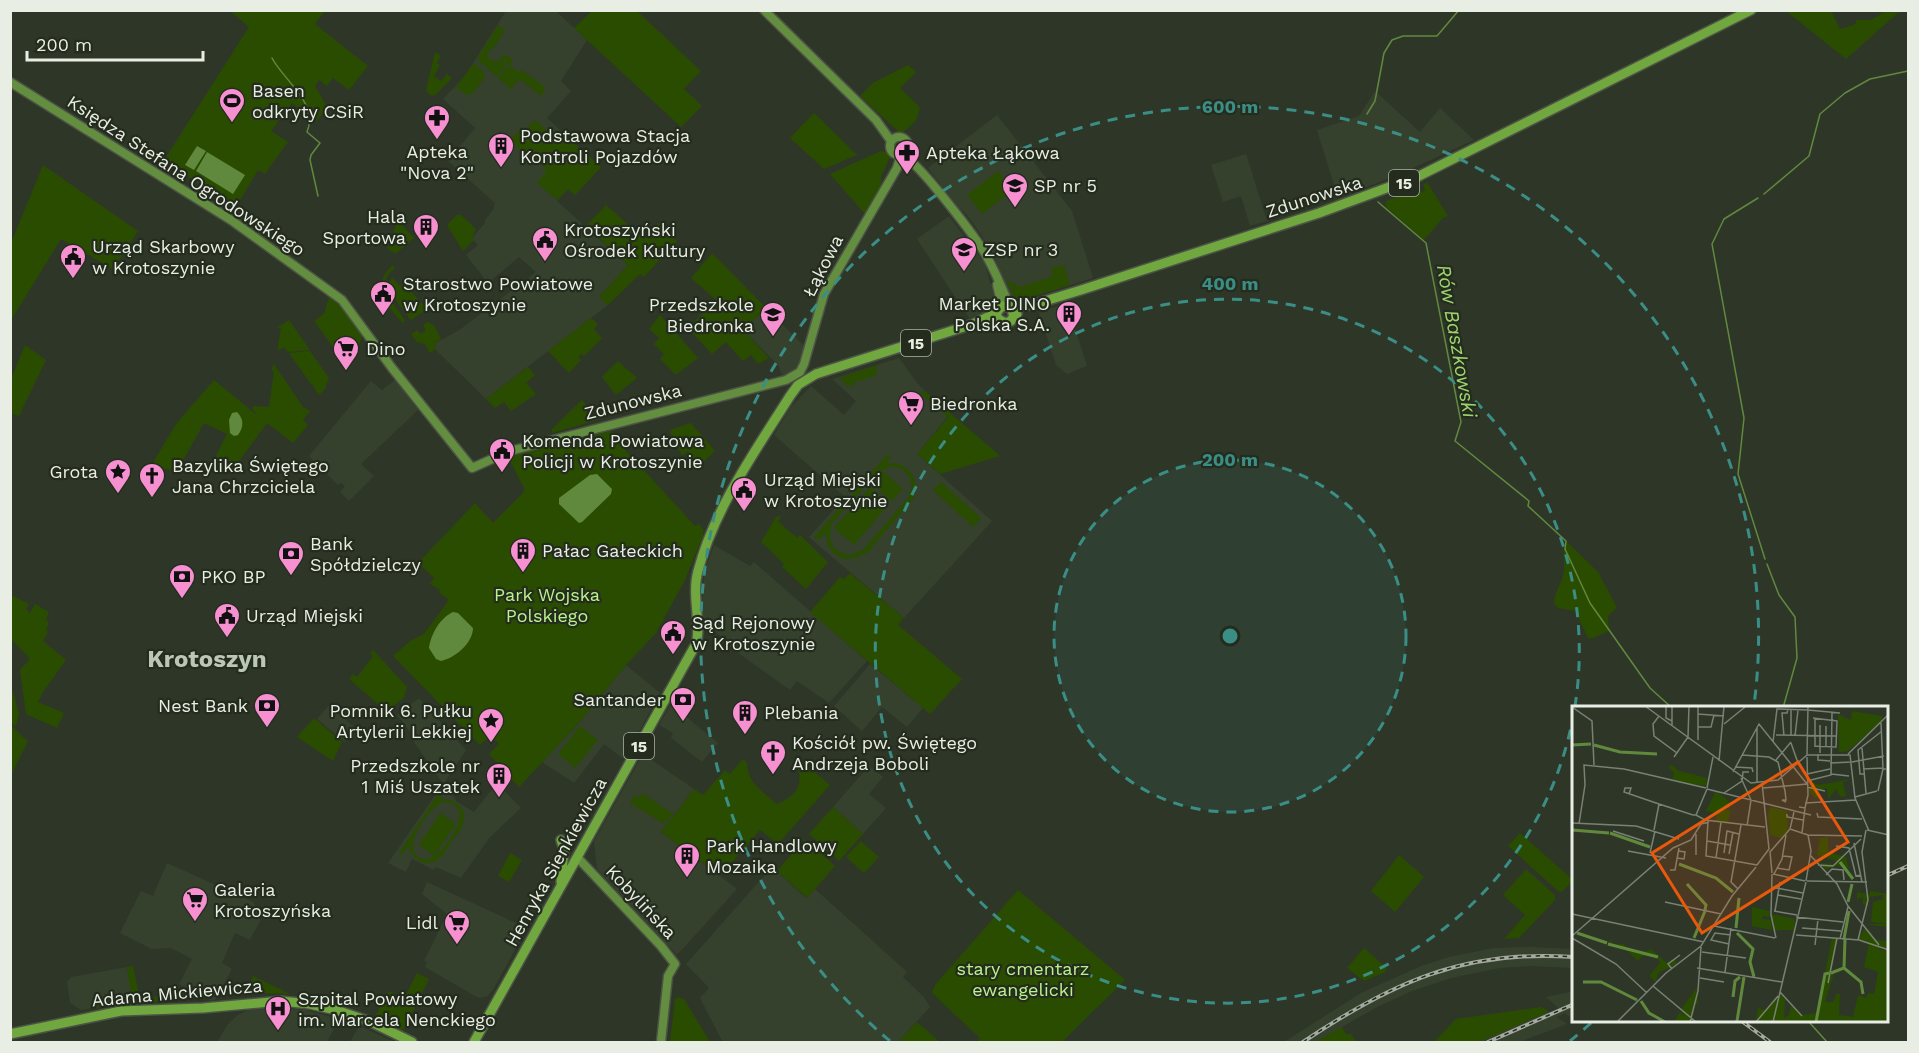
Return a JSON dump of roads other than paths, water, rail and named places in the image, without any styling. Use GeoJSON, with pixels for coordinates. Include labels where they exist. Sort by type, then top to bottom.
{"type":"FeatureCollection","features":[{"type":"Feature","properties":{"kind":"main road","name":"Zdunowska"},"geometry":{"type":"LineString","coordinates":[[804,374],[816,374],[973,324],[1005,311],[1026,310],[1035,304],[1319,213],[1419,176],[1752,10]]}},
{"type":"Feature","properties":{"kind":"main road","name":"Henryka Sienkiewicza"},"geometry":{"type":"LineString","coordinates":[[474,1042],[692,652],[698,634],[696,582],[701,559],[713,529],[731,494],[804,374]]}},
{"type":"Feature","properties":{"kind":"main road"},"geometry":{"type":"LineString","coordinates":[[560,887],[564,849],[561,840]]}},
{"type":"Feature","properties":{"kind":"main road","name":"Adama Mickiewicza"},"geometry":{"type":"LineString","coordinates":[[10,1034],[121,1011],[203,1008],[281,1001],[336,1010],[371,1022],[412,1042]]}},
{"type":"Feature","properties":{"kind":"street"},"geometry":{"type":"LineString","coordinates":[[764,10],[895,139],[906,140],[927,176]]}},
{"type":"Feature","properties":{"kind":"street","name":"Księdza Stefana Ogrodowskiego"},"geometry":{"type":"LineString","coordinates":[[10,82],[231,220],[342,300],[392,368],[472,468]]}},
{"type":"Feature","properties":{"kind":"street"},"geometry":{"type":"LineString","coordinates":[[895,139],[890,148],[899,155],[908,157],[927,176],[984,251],[996,278],[1005,311]]}},
{"type":"Feature","properties":{"kind":"street","name":"Łąkowa"},"geometry":{"type":"LineString","coordinates":[[804,374],[824,294],[897,168],[899,155],[908,147]]}},
{"type":"Feature","properties":{"kind":"street","name":"Zdunowska"},"geometry":{"type":"LineString","coordinates":[[472,468],[510,451],[804,374]]}},
{"type":"Feature","properties":{"kind":"street","name":"Kobylińska"},"geometry":{"type":"LineString","coordinates":[[577,857],[661,946],[675,964],[668,976],[661,1042]]}},
{"type":"Feature","properties":{"kind":"waterway","name":"Rów Baszkowski"},"geometry":{"type":"LineString","coordinates":[[1367,114],[1375,101],[1384,53],[1392,40],[1403,36],[1437,36],[1459,10]]}},
{"type":"Feature","properties":{"kind":"waterway"},"geometry":{"type":"LineString","coordinates":[[272,58],[299,93],[308,111],[307,132],[320,143],[310,160],[318,196]]}},
{"type":"Feature","properties":{"kind":"waterway"},"geometry":{"type":"LineString","coordinates":[[1764,194],[1809,156],[1820,114],[1845,93],[1870,79],[1908,71]]}},
{"type":"Feature","properties":{"kind":"waterway"},"geometry":{"type":"LineString","coordinates":[[1758,198],[1724,219],[1712,244],[1744,418],[1738,474],[1765,559]]}},
{"type":"Feature","properties":{"kind":"waterway","name":"Rów Baszkowski"},"geometry":{"type":"LineString","coordinates":[[1378,202],[1426,243],[1461,422],[1455,441],[1529,501],[1528,506],[1566,541],[1565,549],[1590,603],[1650,688],[1670,706]]}},
{"type":"Feature","properties":{"kind":"waterway"},"geometry":{"type":"LineString","coordinates":[[1767,564],[1779,595],[1795,617],[1797,658],[1784,706]]}},
{"type":"Feature","properties":{"kind":"waterway","name":"Rów Baszkowski"},"geometry":{"type":"LineString","coordinates":[[1810,1023],[1827,1042]]}},
{"type":"Feature","properties":{"kind":"railway"},"geometry":{"type":"LineString","coordinates":[[1889,875],[1908,866]]}},
{"type":"Feature","properties":{"kind":"railway"},"geometry":{"type":"LineString","coordinates":[[1303,1042],[1367,1003],[1430,974],[1498,959],[1534,956],[1572,957]]}},
{"type":"Feature","properties":{"kind":"railway"},"geometry":{"type":"LineString","coordinates":[[1488,1042],[1572,1005]]}},
{"type":"Feature","properties":{"kind":"railway"},"geometry":{"type":"LineString","coordinates":[[1744,1023],[1770,1042]]}},
{"type":"Feature","properties":{"kind":"place","name":"Basen odkryty CSiR"},"geometry":{"type":"Point","coordinates":[232,124]}},
{"type":"Feature","properties":{"kind":"place","name":"Apteka \"Nova 2\""},"geometry":{"type":"Point","coordinates":[437,141]}},
{"type":"Feature","properties":{"kind":"place","name":"Podstawowa Stacja Kontroli Pojazdów"},"geometry":{"type":"Point","coordinates":[501,169]}},
{"type":"Feature","properties":{"kind":"place","name":"Apteka Łąkowa"},"geometry":{"type":"Point","coordinates":[907,176]}},
{"type":"Feature","properties":{"kind":"place","name":"SP nr 5"},"geometry":{"type":"Point","coordinates":[1015,209]}},
{"type":"Feature","properties":{"kind":"place","name":"Hala Sportowa"},"geometry":{"type":"Point","coordinates":[426,250]}},
{"type":"Feature","properties":{"kind":"place","name":"Krotoszyński Ośrodek Kultury"},"geometry":{"type":"Point","coordinates":[545,263]}},
{"type":"Feature","properties":{"kind":"place","name":"ZSP nr 3"},"geometry":{"type":"Point","coordinates":[964,273]}},
{"type":"Feature","properties":{"kind":"place","name":"Urząd Skarbowy w Krotoszynie"},"geometry":{"type":"Point","coordinates":[73,280]}},
{"type":"Feature","properties":{"kind":"place","name":"Starostwo Powiatowe w Krotoszynie"},"geometry":{"type":"Point","coordinates":[383,317]}},
{"type":"Feature","properties":{"kind":"place","name":"Market DINO Polska S.A."},"geometry":{"type":"Point","coordinates":[1069,337]}},
{"type":"Feature","properties":{"kind":"place","name":"Przedszkole Biedronka"},"geometry":{"type":"Point","coordinates":[773,338]}},
{"type":"Feature","properties":{"kind":"place","name":"Dino"},"geometry":{"type":"Point","coordinates":[346,372]}},
{"type":"Feature","properties":{"kind":"place","name":"Biedronka"},"geometry":{"type":"Point","coordinates":[911,427]}},
{"type":"Feature","properties":{"kind":"place","name":"Komenda Powiatowa Policji w Krotoszynie"},"geometry":{"type":"Point","coordinates":[502,474]}},
{"type":"Feature","properties":{"kind":"place","name":"Grota"},"geometry":{"type":"Point","coordinates":[118,495]}},
{"type":"Feature","properties":{"kind":"place","name":"Bazylika Świętego Jana Chrzciciela"},"geometry":{"type":"Point","coordinates":[152,499]}},
{"type":"Feature","properties":{"kind":"place","name":"Urząd Miejski w Krotoszynie"},"geometry":{"type":"Point","coordinates":[744,513]}},
{"type":"Feature","properties":{"kind":"place","name":"Pałac Gałeckich"},"geometry":{"type":"Point","coordinates":[523,574]}},
{"type":"Feature","properties":{"kind":"place","name":"Bank Spółdzielczy"},"geometry":{"type":"Point","coordinates":[291,577]}},
{"type":"Feature","properties":{"kind":"place","name":"PKO BP"},"geometry":{"type":"Point","coordinates":[182,600]}},
{"type":"Feature","properties":{"kind":"place","name":"Urząd Miejski"},"geometry":{"type":"Point","coordinates":[227,639]}},
{"type":"Feature","properties":{"kind":"place","name":"Sąd Rejonowy w Krotoszynie"},"geometry":{"type":"Point","coordinates":[673,656]}},
{"type":"Feature","properties":{"kind":"place","name":"Santander"},"geometry":{"type":"Point","coordinates":[683,723]}},
{"type":"Feature","properties":{"kind":"place","name":"Nest Bank"},"geometry":{"type":"Point","coordinates":[267,729]}},
{"type":"Feature","properties":{"kind":"place","name":"Plebania"},"geometry":{"type":"Point","coordinates":[745,736]}},
{"type":"Feature","properties":{"kind":"place","name":"Pomnik 6. Pułku Artylerii Lekkiej"},"geometry":{"type":"Point","coordinates":[491,744]}},
{"type":"Feature","properties":{"kind":"place","name":"Kościół pw. Świętego Andrzeja Boboli"},"geometry":{"type":"Point","coordinates":[773,776]}},
{"type":"Feature","properties":{"kind":"place","name":"Przedszkole nr 1 Miś Uszatek"},"geometry":{"type":"Point","coordinates":[499,799]}},
{"type":"Feature","properties":{"kind":"place","name":"Park Handlowy Mozaika"},"geometry":{"type":"Point","coordinates":[687,879]}},
{"type":"Feature","properties":{"kind":"place","name":"Galeria Krotoszyńska"},"geometry":{"type":"Point","coordinates":[195,923]}},
{"type":"Feature","properties":{"kind":"place","name":"Lidl"},"geometry":{"type":"Point","coordinates":[457,946]}},
{"type":"Feature","properties":{"kind":"place","name":"Szpital Powiatowy im. Marcela Nenckiego"},"geometry":{"type":"Point","coordinates":[278,1032]}},
{"type":"Feature","properties":{"kind":"district","name":"Krotoszyn"},"geometry":{"type":"Point","coordinates":[207,659]}},
{"type":"Feature","properties":{"kind":"park label","name":"Park Wojska Polskiego"},"geometry":{"type":"Point","coordinates":[547,605]}},
{"type":"Feature","properties":{"kind":"park label","name":"stary cmentarz ewangelicki"},"geometry":{"type":"Point","coordinates":[1023,979]}}]}
